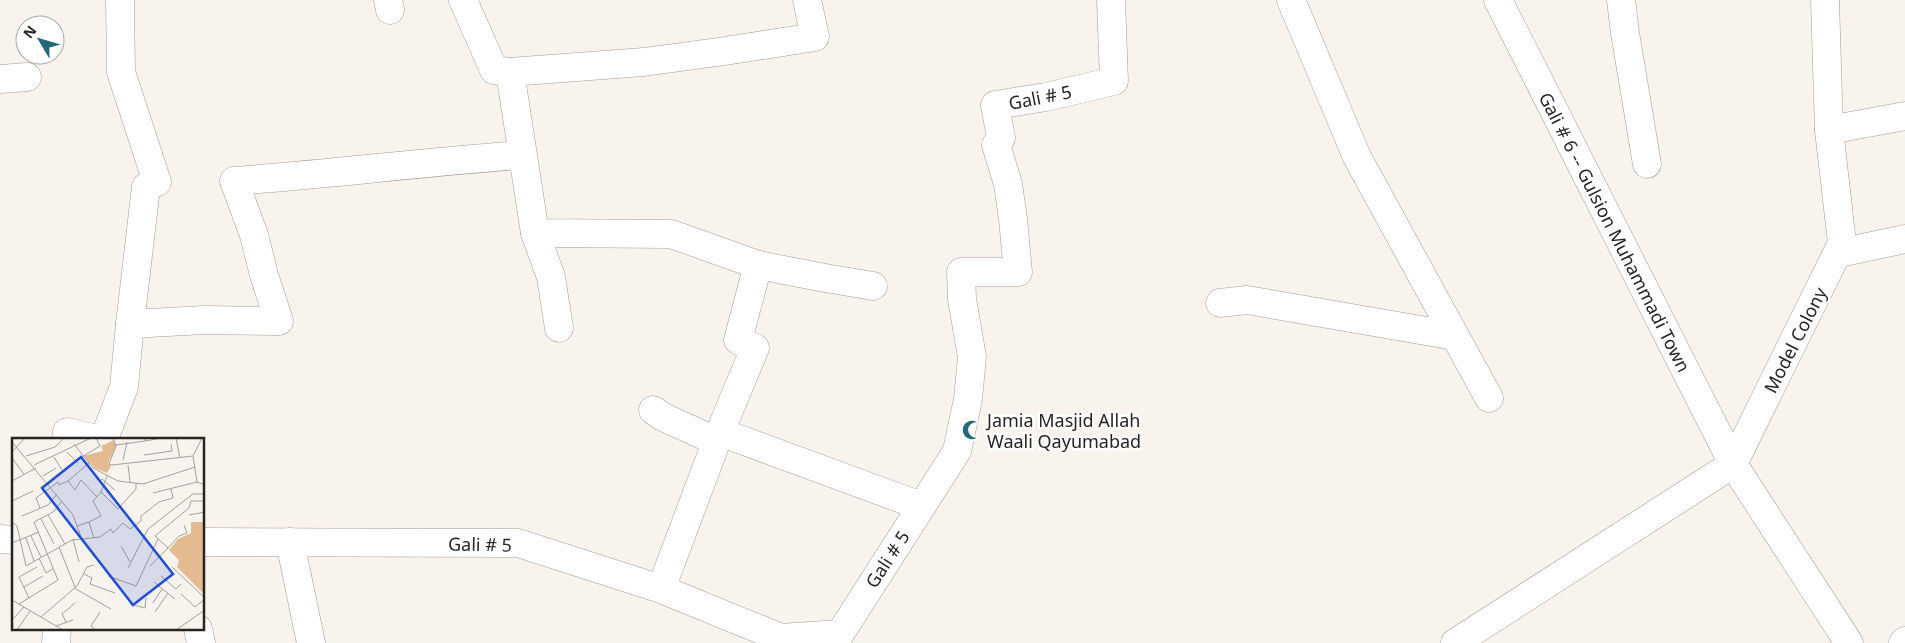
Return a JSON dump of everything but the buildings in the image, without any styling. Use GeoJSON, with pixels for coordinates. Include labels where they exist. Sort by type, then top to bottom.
{"type":"FeatureCollection","features":[{"type":"Feature","properties":{"kind":"street"},"geometry":{"type":"LineString","coordinates":[[104,438],[124,387],[146,187],[157,182],[121,72],[120,0]]}},
{"type":"Feature","properties":{"kind":"street"},"geometry":{"type":"LineString","coordinates":[[463,0],[494,70],[510,72],[644,62],[815,37],[807,0]]}},
{"type":"Feature","properties":{"kind":"street","name":"Gali # 5"},"geometry":{"type":"LineString","coordinates":[[205,542],[518,543],[661,589],[781,638],[840,634],[957,451],[968,399],[972,358],[962,299],[961,272],[1018,272],[1008,184],[996,145],[1002,138],[995,106],[1046,97],[1114,81],[1111,0]]}},
{"type":"Feature","properties":{"kind":"street"},"geometry":{"type":"LineString","coordinates":[[1291,0],[1357,157],[1489,398]]}},
{"type":"Feature","properties":{"kind":"street","name":"Gali # 6 -- Gulsion Muhammadi Town"},"geometry":{"type":"LineString","coordinates":[[1498,0],[1733,464]]}},
{"type":"Feature","properties":{"kind":"street"},"geometry":{"type":"LineString","coordinates":[[1621,0],[1647,164]]}},
{"type":"Feature","properties":{"kind":"street","name":"Model Colony"},"geometry":{"type":"LineString","coordinates":[[1733,464],[1842,243],[1829,130],[1825,0]]}},
{"type":"Feature","properties":{"kind":"street"},"geometry":{"type":"LineString","coordinates":[[510,72],[521,155],[535,233],[551,277],[559,328]]}},
{"type":"Feature","properties":{"kind":"street"},"geometry":{"type":"LineString","coordinates":[[0,78],[27,77]]}},
{"type":"Feature","properties":{"kind":"street"},"geometry":{"type":"LineString","coordinates":[[1829,130],[1905,116]]}},
{"type":"Feature","properties":{"kind":"street"},"geometry":{"type":"LineString","coordinates":[[130,324],[204,320],[279,321],[264,275],[254,235],[234,181],[325,174],[413,163],[521,155]]}},
{"type":"Feature","properties":{"kind":"street"},"geometry":{"type":"LineString","coordinates":[[535,233],[671,234],[758,265],[873,286]]}},
{"type":"Feature","properties":{"kind":"street"},"geometry":{"type":"LineString","coordinates":[[1838,253],[1905,239]]}},
{"type":"Feature","properties":{"kind":"street"},"geometry":{"type":"LineString","coordinates":[[661,589],[718,436],[755,348],[738,340],[758,265]]}},
{"type":"Feature","properties":{"kind":"street"},"geometry":{"type":"LineString","coordinates":[[1220,303],[1246,300],[1455,336]]}},
{"type":"Feature","properties":{"kind":"street"},"geometry":{"type":"LineString","coordinates":[[653,410],[664,417],[921,506]]}},
{"type":"Feature","properties":{"kind":"street"},"geometry":{"type":"LineString","coordinates":[[66,438],[67,432],[93,438]]}},
{"type":"Feature","properties":{"kind":"street"},"geometry":{"type":"LineString","coordinates":[[1455,643],[1733,464],[1849,643]]}},
{"type":"Feature","properties":{"kind":"street"},"geometry":{"type":"LineString","coordinates":[[290,542],[311,643]]}},
{"type":"Feature","properties":{"kind":"street"},"geometry":{"type":"LineString","coordinates":[[56,643],[57,630]]}},
{"type":"Feature","properties":{"kind":"street"},"geometry":{"type":"LineString","coordinates":[[198,630],[201,643]]}},
{"type":"Feature","properties":{"kind":"street"},"geometry":{"type":"LineString","coordinates":[[802,643],[840,634]]}},
{"type":"Feature","properties":{"kind":"place","name":"Jamia Masjid Allah Waali Qayumabad"},"geometry":{"type":"Point","coordinates":[972,430]}}]}
